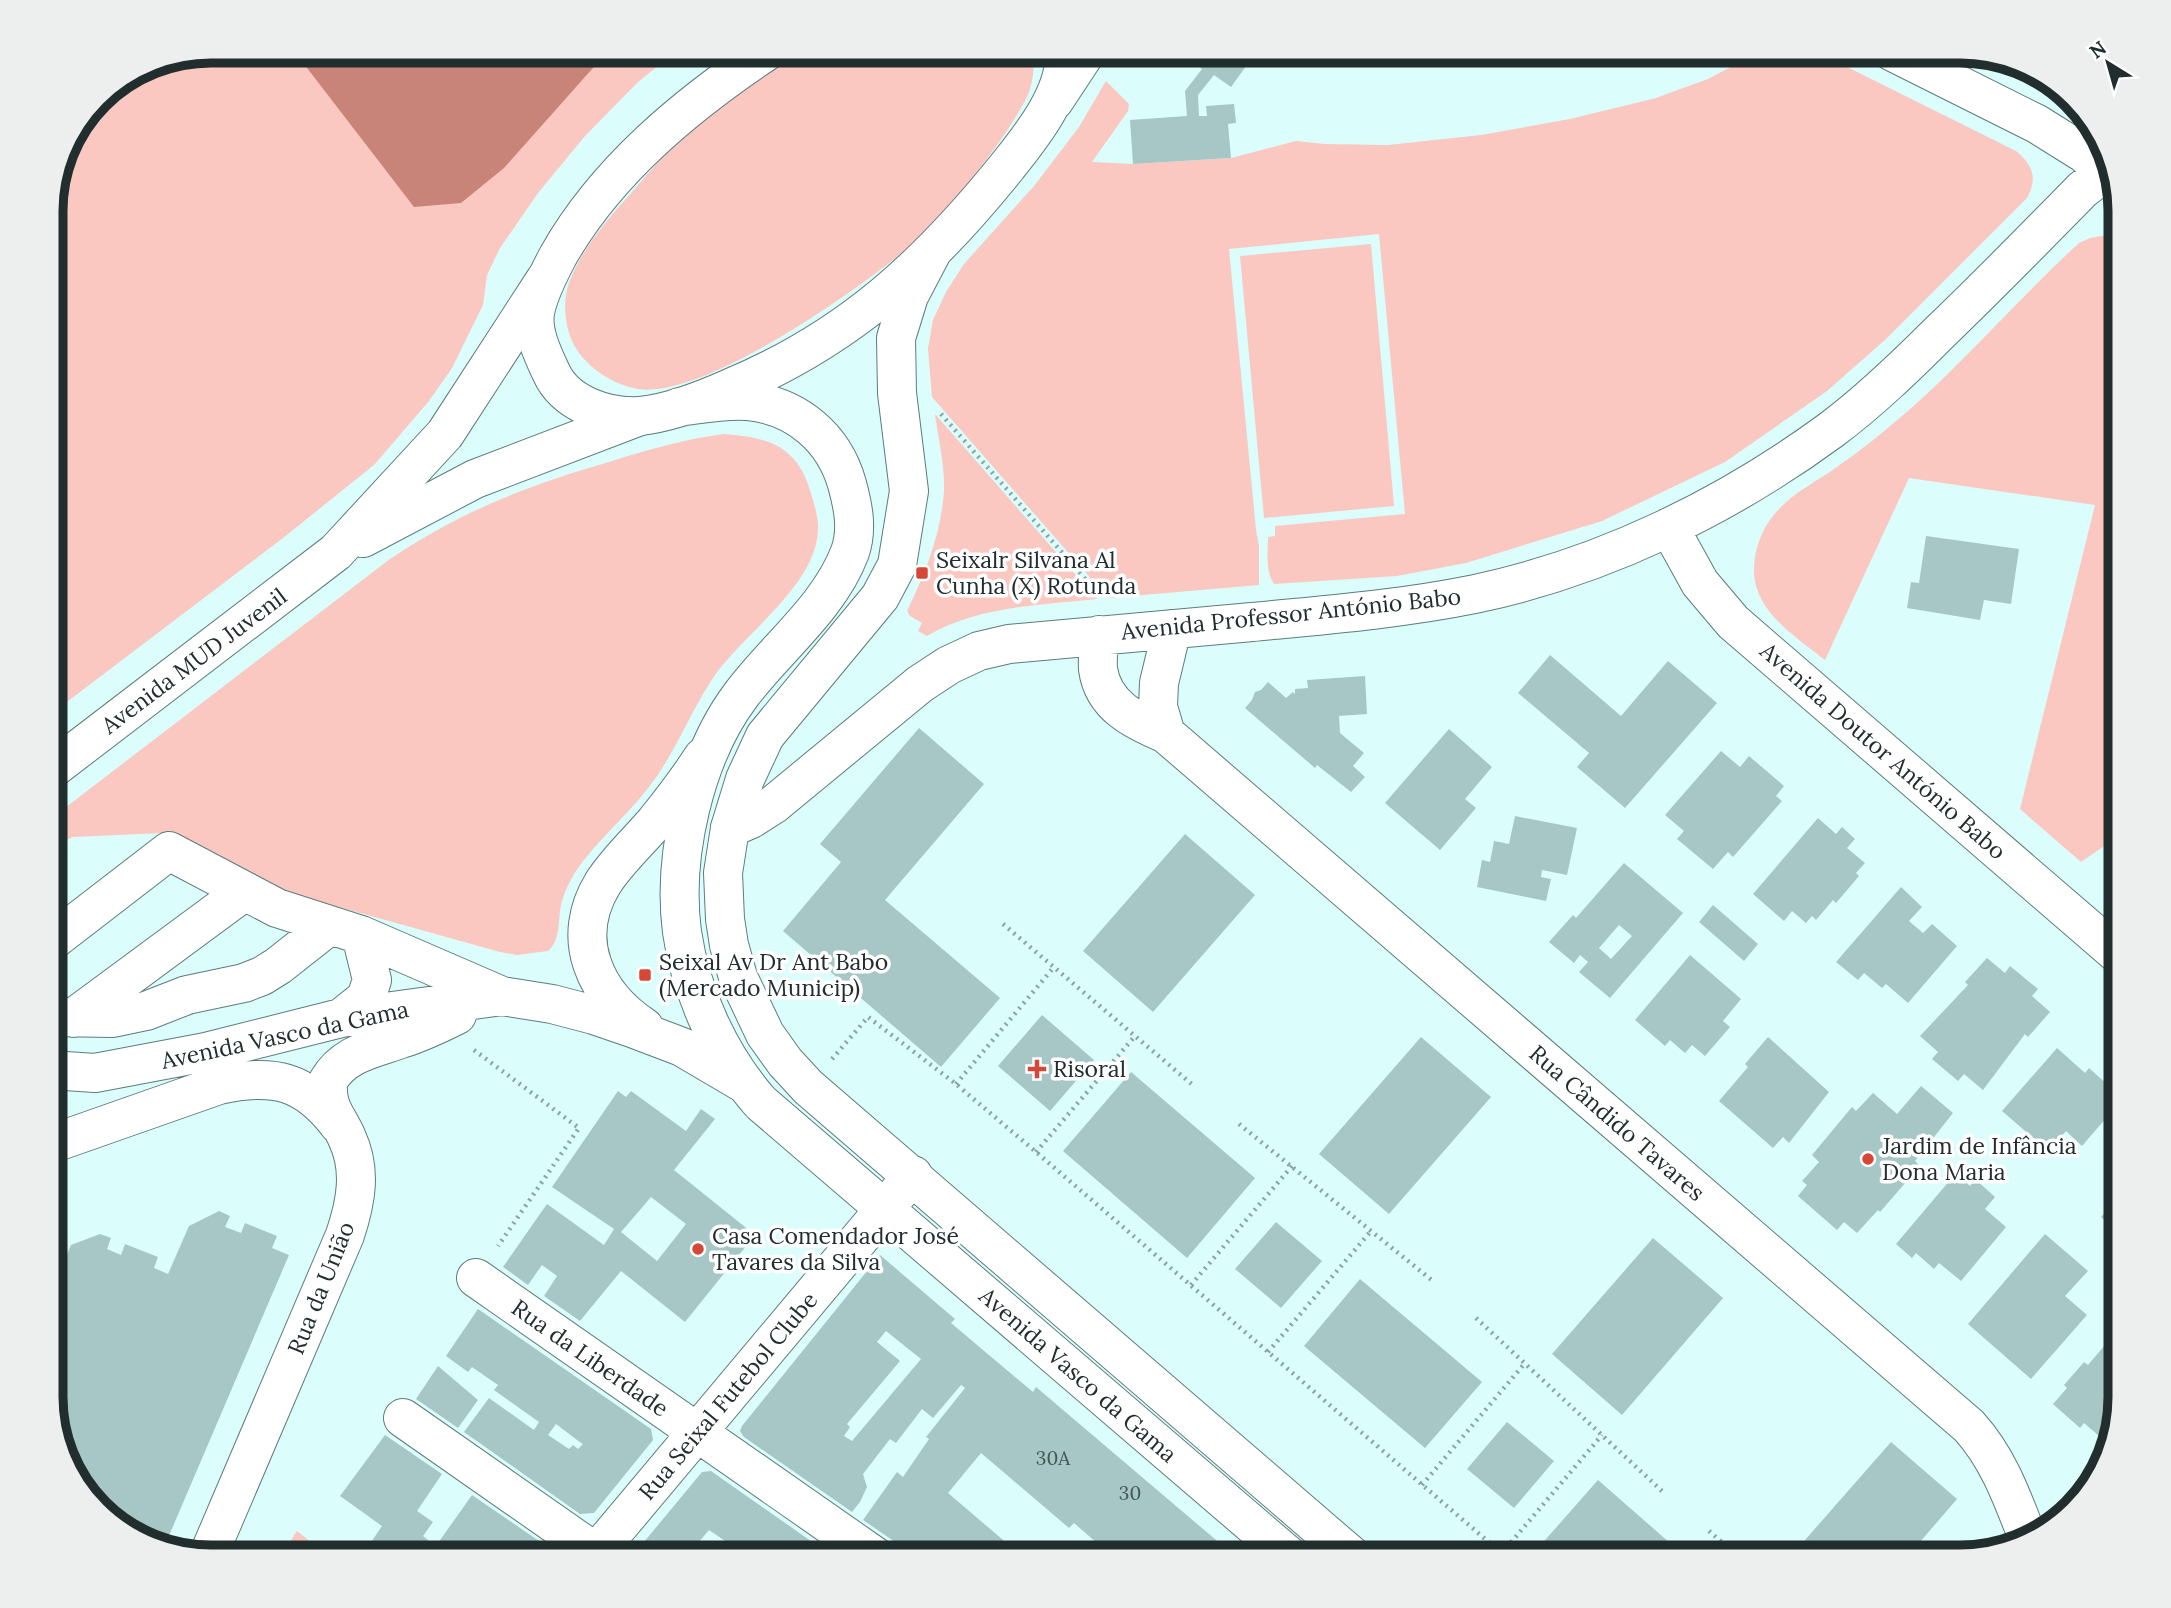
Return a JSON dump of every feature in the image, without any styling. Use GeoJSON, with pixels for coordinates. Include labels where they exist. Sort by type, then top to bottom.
{"type":"FeatureCollection","features":[{"type":"Feature","properties":{"kind":"street"},"geometry":{"type":"LineString","coordinates":[[744,1084],[702,1004],[690,967],[682,932],[681,863],[687,827],[705,761],[720,731],[739,697],[829,591],[850,550],[854,531],[853,512],[844,472],[834,452],[819,433],[800,418],[774,407],[748,401],[718,402],[640,416],[598,413],[571,396],[553,377],[540,349],[535,315],[548,275],[573,231],[634,156],[724,80],[749,63]]}},
{"type":"Feature","properties":{"kind":"street"},"geometry":{"type":"LineString","coordinates":[[1051,105],[1065,63]]}},
{"type":"Feature","properties":{"kind":"street"},"geometry":{"type":"LineString","coordinates":[[679,407],[760,376],[832,336],[884,297],[966,218],[1009,165],[1079,63]]}},
{"type":"Feature","properties":{"kind":"street"},"geometry":{"type":"LineString","coordinates":[[1915,63],[2037,124],[2100,166]]}},
{"type":"Feature","properties":{"kind":"street","name":"Avenida Professor António Babo"},"geometry":{"type":"LineString","coordinates":[[730,828],[773,805],[920,684],[949,665],[979,651],[1009,644],[1386,609],[1476,594],[1540,577],[1611,552],[1669,527],[1718,503],[1765,475],[1833,428],[1901,371],[2082,190],[2104,177]]}},
{"type":"Feature","properties":{"kind":"street","name":"Avenida Vasco da Gama"},"geometry":{"type":"LineString","coordinates":[[932,252],[909,296],[896,338],[897,393],[909,491],[897,565],[880,597],[765,736],[745,779],[730,828],[723,873],[725,919],[738,977],[765,1034],[796,1074],[1339,1545]]}},
{"type":"Feature","properties":{"kind":"street","name":"Avenida MUD Juvenil"},"geometry":{"type":"LineString","coordinates":[[336,552],[445,434],[548,275]]}},
{"type":"Feature","properties":{"kind":"street","name":"Avenida MUD Juvenil"},"geometry":{"type":"LineString","coordinates":[[63,761],[336,552],[475,479],[640,416]]}},
{"type":"Feature","properties":{"kind":"street","name":"Avenida Doutor António Babo"},"geometry":{"type":"LineString","coordinates":[[1669,527],[1700,583],[1733,622],[2108,946]]}},
{"type":"Feature","properties":{"kind":"street"},"geometry":{"type":"LineString","coordinates":[[1166,734],[1158,707],[1159,682],[1172,629]]}},
{"type":"Feature","properties":{"kind":"street","name":"Rua Cândido Tavares"},"geometry":{"type":"LineString","coordinates":[[1100,635],[1098,668],[1104,688],[1114,703],[1133,720],[1166,734],[1969,1426],[1986,1446],[2002,1474],[2025,1530]]}},
{"type":"Feature","properties":{"kind":"street"},"geometry":{"type":"LineString","coordinates":[[682,1047],[635,1021],[615,1004],[605,991],[590,957],[588,924],[602,885],[673,800],[720,731]]}},
{"type":"Feature","properties":{"kind":"street"},"geometry":{"type":"LineString","coordinates":[[63,933],[169,852],[277,908],[346,930],[502,996]]}},
{"type":"Feature","properties":{"kind":"street"},"geometry":{"type":"LineString","coordinates":[[63,1017],[245,891]]}},
{"type":"Feature","properties":{"kind":"street"},"geometry":{"type":"LineString","coordinates":[[63,1018],[113,1018],[146,1012],[187,995],[253,980],[346,930]]}},
{"type":"Feature","properties":{"kind":"street"},"geometry":{"type":"LineString","coordinates":[[341,1018],[366,998],[372,979],[346,930]]}},
{"type":"Feature","properties":{"kind":"street","name":"Avenida Vasco da Gama"},"geometry":{"type":"LineString","coordinates":[[63,1071],[95,1073],[206,1052],[341,1018],[502,996],[552,1004],[594,1015],[682,1047],[744,1084],[761,1103],[1276,1545]]}},
{"type":"Feature","properties":{"kind":"street","name":"Rua da União"},"geometry":{"type":"LineString","coordinates":[[213,1545],[345,1235],[355,1205],[354,1156],[346,1135],[333,1115],[327,1093],[328,1081],[344,1061],[359,1053],[434,1026],[502,996]]}},
{"type":"Feature","properties":{"kind":"street"},"geometry":{"type":"LineString","coordinates":[[63,1140],[219,1084],[243,1079],[274,1080],[298,1087],[320,1103],[346,1135]]}},
{"type":"Feature","properties":{"kind":"street","name":"Rua Seixal Futebol Clube"},"geometry":{"type":"LineString","coordinates":[[607,1545],[913,1175]]}},
{"type":"Feature","properties":{"kind":"street","name":"Rua da Liberdade"},"geometry":{"type":"LineString","coordinates":[[476,1278],[859,1545]]}},
{"type":"Feature","properties":{"kind":"street"},"geometry":{"type":"LineString","coordinates":[[403,1418],[585,1545]]}},
{"type":"Feature","properties":{"kind":"path"},"geometry":{"type":"LineString","coordinates":[[933,405],[1102,599],[1100,635]]}},
{"type":"Feature","properties":{"kind":"path"},"geometry":{"type":"LineString","coordinates":[[1003,924],[1194,1086]]}},
{"type":"Feature","properties":{"kind":"path"},"geometry":{"type":"LineString","coordinates":[[956,1084],[1054,967]]}},
{"type":"Feature","properties":{"kind":"path"},"geometry":{"type":"LineString","coordinates":[[796,1074],[868,1017],[956,1084],[1492,1545]]}},
{"type":"Feature","properties":{"kind":"path"},"geometry":{"type":"LineString","coordinates":[[1036,1152],[1135,1036]]}},
{"type":"Feature","properties":{"kind":"path"},"geometry":{"type":"LineString","coordinates":[[474,1050],[579,1128],[476,1278]]}},
{"type":"Feature","properties":{"kind":"path"},"geometry":{"type":"LineString","coordinates":[[1239,1124],[1434,1282]]}},
{"type":"Feature","properties":{"kind":"path"},"geometry":{"type":"LineString","coordinates":[[1191,1285],[1292,1167]]}},
{"type":"Feature","properties":{"kind":"path"},"geometry":{"type":"LineString","coordinates":[[1268,1352],[1371,1231]]}},
{"type":"Feature","properties":{"kind":"path"},"geometry":{"type":"LineString","coordinates":[[1476,1318],[1662,1491]]}},
{"type":"Feature","properties":{"kind":"path"},"geometry":{"type":"LineString","coordinates":[[1422,1485],[1525,1363]]}},
{"type":"Feature","properties":{"kind":"path"},"geometry":{"type":"LineString","coordinates":[[1512,1545],[1602,1435]]}},
{"type":"Feature","properties":{"kind":"path"},"geometry":{"type":"LineString","coordinates":[[1709,1531],[1725,1545]]}},
{"type":"Feature","properties":{"kind":"shaded area"},"geometry":{"type":"Polygon","coordinates":[[[202,63],[661,63],[637,83],[585,136],[538,193],[500,248],[487,275],[483,305],[452,368],[429,401],[374,465],[283,538],[63,705],[63,202],[74,154],[94,121],[106,106],[137,83],[173,68],[202,63]]]}},
{"type":"Feature","properties":{"kind":"shaded area"},"geometry":{"type":"Polygon","coordinates":[[[303,63],[597,63],[504,168],[461,203],[414,207],[303,63]]]}},
{"type":"Feature","properties":{"kind":"shaded area"},"geometry":{"type":"Polygon","coordinates":[[[781,63],[1034,63],[1034,68],[1029,92],[1020,109],[947,213],[928,234],[813,317],[737,361],[699,378],[666,388],[638,389],[619,384],[586,361],[568,331],[565,306],[574,270],[613,213],[657,163],[697,122],[757,77],[781,63]]]}},
{"type":"Feature","properties":{"kind":"shaded area"},"geometry":{"type":"Polygon","coordinates":[[[1738,63],[1839,63],[2016,151],[2030,167],[2032,184],[2027,198],[1886,339],[1827,391],[1725,462],[1602,521],[1466,563],[1397,576],[1274,584],[1268,567],[1268,537],[1275,536],[1275,526],[1405,514],[1379,234],[1229,249],[1259,546],[1259,585],[1108,598],[932,397],[928,349],[933,320],[946,292],[964,264],[1034,186],[1079,127],[1106,81],[1129,104],[1128,111],[1092,162],[1133,164],[1231,158],[1296,141],[1388,145],[1481,135],[1570,119],[1656,98],[1708,79],[1738,63]]]}},
{"type":"Feature","properties":{"kind":"shaded area"},"geometry":{"type":"Polygon","coordinates":[[[2108,236],[2108,843],[2081,862],[2020,809],[2095,505],[1909,478],[1825,660],[1789,631],[1768,609],[1755,582],[1754,567],[1762,534],[1782,506],[1900,418],[2079,243],[2090,238],[2108,236]]]}},
{"type":"Feature","properties":{"kind":"shaded area"},"geometry":{"type":"Polygon","coordinates":[[[1371,244],[1394,506],[1264,518],[1240,256],[1371,244]]]}},
{"type":"Feature","properties":{"kind":"shaded area"},"geometry":{"type":"Polygon","coordinates":[[[935,414],[1097,599],[1010,608],[967,618],[927,636],[918,631],[922,623],[907,611],[932,552],[943,505],[944,481],[935,414]]]}},
{"type":"Feature","properties":{"kind":"shaded area"},"geometry":{"type":"Polygon","coordinates":[[[724,434],[751,437],[764,440],[785,451],[802,470],[808,484],[818,525],[815,546],[807,567],[794,586],[715,675],[665,764],[649,787],[577,869],[564,896],[555,941],[548,951],[517,955],[500,952],[285,892],[163,833],[73,837],[63,841],[63,809],[390,559],[443,527],[522,491],[666,445],[724,434]]]}},
{"type":"Feature","properties":{"kind":"shaded area"},"geometry":{"type":"Polygon","coordinates":[[[297,1531],[315,1545],[288,1545],[297,1531]]]}},
{"type":"Feature","properties":{"kind":"building"},"geometry":{"type":"Polygon","coordinates":[[[1194,63],[1248,63],[1231,87],[1214,75],[1198,95],[1199,116],[1207,116],[1206,106],[1234,104],[1236,123],[1228,124],[1231,158],[1133,164],[1130,120],[1187,116],[1185,91],[1202,69],[1194,63]]]}},
{"type":"Feature","properties":{"kind":"building"},"geometry":{"type":"Polygon","coordinates":[[[1926,536],[2019,549],[2011,604],[1984,600],[1980,620],[1907,608],[1911,582],[1919,583],[1926,536]]]}},
{"type":"Feature","properties":{"kind":"building"},"geometry":{"type":"Polygon","coordinates":[[[1550,655],[1621,716],[1668,661],[1717,703],[1625,808],[1577,767],[1589,753],[1518,693],[1550,655]]]}},
{"type":"Feature","properties":{"kind":"building"},"geometry":{"type":"Polygon","coordinates":[[[1365,676],[1367,714],[1339,716],[1340,733],[1364,753],[1353,766],[1365,777],[1351,792],[1317,765],[1315,768],[1245,708],[1255,692],[1268,682],[1286,698],[1293,692],[1295,694],[1295,689],[1308,688],[1307,680],[1365,676]]]}},
{"type":"Feature","properties":{"kind":"building"},"geometry":{"type":"Polygon","coordinates":[[[919,728],[984,784],[885,900],[1000,998],[941,1067],[783,931],[841,862],[820,844],[919,728]]]}},
{"type":"Feature","properties":{"kind":"building"},"geometry":{"type":"Polygon","coordinates":[[[1449,729],[1492,767],[1465,799],[1476,808],[1440,850],[1385,803],[1449,729]]]}},
{"type":"Feature","properties":{"kind":"building"},"geometry":{"type":"Polygon","coordinates":[[[1721,751],[1740,767],[1749,756],[1784,786],[1776,796],[1782,801],[1733,857],[1728,852],[1713,869],[1677,839],[1684,831],[1665,815],[1721,751]]]}},
{"type":"Feature","properties":{"kind":"building"},"geometry":{"type":"Polygon","coordinates":[[[1515,816],[1577,828],[1567,875],[1542,870],[1541,877],[1551,879],[1546,901],[1477,887],[1482,860],[1490,862],[1494,841],[1509,844],[1515,816]]]}},
{"type":"Feature","properties":{"kind":"building"},"geometry":{"type":"Polygon","coordinates":[[[1818,818],[1836,834],[1842,827],[1855,839],[1847,848],[1865,863],[1856,873],[1859,876],[1836,903],[1833,900],[1816,920],[1812,916],[1806,923],[1792,911],[1784,921],[1753,894],[1818,818]]]}},
{"type":"Feature","properties":{"kind":"building"},"geometry":{"type":"Polygon","coordinates":[[[1185,834],[1255,895],[1153,1012],[1083,951],[1185,834]]]}},
{"type":"Feature","properties":{"kind":"building"},"geometry":{"type":"Polygon","coordinates":[[[1624,863],[1683,913],[1610,998],[1579,972],[1588,962],[1580,955],[1574,963],[1549,942],[1573,915],[1576,918],[1624,863]],[[1619,925],[1599,948],[1611,959],[1632,936],[1619,925]]]}},
{"type":"Feature","properties":{"kind":"building"},"geometry":{"type":"Polygon","coordinates":[[[1901,887],[1922,907],[1909,921],[1923,933],[1932,924],[1957,946],[1908,1003],[1886,984],[1882,988],[1864,973],[1858,980],[1836,962],[1901,887]]]}},
{"type":"Feature","properties":{"kind":"building"},"geometry":{"type":"Polygon","coordinates":[[[1713,905],[1758,944],[1744,961],[1699,922],[1713,905]]]}},
{"type":"Feature","properties":{"kind":"building"},"geometry":{"type":"Polygon","coordinates":[[[1690,955],[1741,999],[1723,1021],[1730,1027],[1705,1056],[1692,1045],[1685,1053],[1670,1040],[1665,1046],[1635,1020],[1690,955]]]}},
{"type":"Feature","properties":{"kind":"building"},"geometry":{"type":"Polygon","coordinates":[[[1987,958],[2005,973],[2010,966],[2038,989],[2032,996],[2050,1012],[2028,1037],[2025,1034],[1983,1090],[1964,1074],[1958,1081],[1932,1059],[1938,1052],[1920,1036],[1968,985],[1965,982],[1987,958]]]}},
{"type":"Feature","properties":{"kind":"building"},"geometry":{"type":"Polygon","coordinates":[[[1042,1015],[1094,1060],[1050,1111],[998,1066],[1042,1015]]]}},
{"type":"Feature","properties":{"kind":"building"},"geometry":{"type":"Polygon","coordinates":[[[1421,1037],[1491,1097],[1389,1214],[1319,1154],[1421,1037]]]}},
{"type":"Feature","properties":{"kind":"building"},"geometry":{"type":"Polygon","coordinates":[[[1768,1037],[1829,1092],[1789,1143],[1783,1137],[1773,1148],[1719,1101],[1748,1067],[1745,1064],[1768,1037]]]}},
{"type":"Feature","properties":{"kind":"building"},"geometry":{"type":"Polygon","coordinates":[[[2057,1048],[2085,1073],[2089,1068],[2108,1085],[2108,1116],[2082,1146],[2066,1131],[2048,1151],[2002,1111],[2057,1048]]]}},
{"type":"Feature","properties":{"kind":"building"},"geometry":{"type":"Polygon","coordinates":[[[1131,1072],[1255,1178],[1187,1258],[1063,1151],[1131,1072]]]}},
{"type":"Feature","properties":{"kind":"building"},"geometry":{"type":"Polygon","coordinates":[[[1921,1086],[1953,1113],[1915,1161],[1920,1166],[1880,1212],[1878,1210],[1857,1233],[1844,1222],[1837,1230],[1798,1196],[1807,1185],[1802,1181],[1819,1162],[1812,1155],[1852,1107],[1856,1111],[1873,1093],[1897,1114],[1921,1086]]]}},
{"type":"Feature","properties":{"kind":"building"},"geometry":{"type":"Polygon","coordinates":[[[618,1091],[626,1097],[631,1091],[686,1131],[701,1109],[715,1119],[674,1170],[755,1235],[685,1322],[621,1271],[580,1321],[544,1296],[557,1276],[542,1265],[528,1285],[503,1267],[547,1204],[604,1245],[614,1229],[552,1187],[618,1091]],[[651,1197],[621,1232],[657,1261],[686,1224],[651,1197]]]}},
{"type":"Feature","properties":{"kind":"building"},"geometry":{"type":"Polygon","coordinates":[[[1956,1173],[1970,1186],[1975,1179],[1995,1197],[1985,1209],[2006,1227],[1961,1281],[1939,1263],[1934,1269],[1916,1253],[1912,1258],[1896,1244],[1956,1173]]]}},
{"type":"Feature","properties":{"kind":"building"},"geometry":{"type":"Polygon","coordinates":[[[2108,1209],[2108,1223],[2101,1217],[2108,1209]]]}},
{"type":"Feature","properties":{"kind":"building"},"geometry":{"type":"Polygon","coordinates":[[[219,1211],[230,1216],[225,1227],[241,1233],[245,1223],[277,1236],[272,1248],[289,1255],[168,1538],[137,1525],[106,1502],[83,1471],[71,1444],[63,1406],[63,1264],[71,1245],[100,1234],[111,1238],[107,1249],[121,1255],[125,1244],[158,1257],[154,1268],[168,1274],[189,1226],[219,1211]]]}},
{"type":"Feature","properties":{"kind":"building"},"geometry":{"type":"Polygon","coordinates":[[[1276,1222],[1322,1261],[1281,1308],[1235,1269],[1276,1222]]]}},
{"type":"Feature","properties":{"kind":"building"},"geometry":{"type":"Polygon","coordinates":[[[2045,1234],[2088,1271],[2065,1296],[2087,1315],[2031,1379],[1968,1324],[2045,1234]]]}},
{"type":"Feature","properties":{"kind":"building"},"geometry":{"type":"Polygon","coordinates":[[[1653,1238],[1723,1298],[1622,1415],[1552,1354],[1653,1238]]]}},
{"type":"Feature","properties":{"kind":"building"},"geometry":{"type":"Polygon","coordinates":[[[880,1255],[955,1319],[951,1323],[1033,1392],[1036,1387],[1222,1545],[1099,1545],[1074,1523],[1069,1528],[981,1453],[948,1493],[1009,1545],[899,1545],[863,1520],[897,1472],[903,1477],[929,1439],[926,1437],[965,1388],[961,1385],[933,1418],[922,1409],[896,1443],[890,1439],[863,1474],[867,1487],[852,1512],[744,1437],[740,1431],[880,1255]],[[886,1331],[877,1342],[900,1361],[847,1424],[850,1427],[844,1436],[852,1441],[921,1359],[886,1331]]]}},
{"type":"Feature","properties":{"kind":"building"},"geometry":{"type":"Polygon","coordinates":[[[1360,1279],[1482,1382],[1425,1448],[1304,1346],[1360,1279]]]}},
{"type":"Feature","properties":{"kind":"building"},"geometry":{"type":"Polygon","coordinates":[[[478,1309],[651,1429],[653,1440],[594,1513],[580,1514],[464,1432],[489,1398],[534,1430],[539,1422],[494,1390],[498,1385],[472,1367],[468,1372],[446,1356],[478,1309]],[[556,1424],[548,1435],[569,1449],[573,1445],[578,1449],[583,1444],[556,1424]]]}},
{"type":"Feature","properties":{"kind":"building"},"geometry":{"type":"Polygon","coordinates":[[[2108,1341],[2107,1416],[2102,1438],[2084,1423],[2080,1428],[2053,1404],[2067,1388],[2064,1385],[2084,1362],[2088,1365],[2108,1341]]]}},
{"type":"Feature","properties":{"kind":"building"},"geometry":{"type":"Polygon","coordinates":[[[438,1366],[478,1400],[458,1428],[416,1399],[438,1366]]]}},
{"type":"Feature","properties":{"kind":"building"},"geometry":{"type":"Polygon","coordinates":[[[1507,1422],[1554,1461],[1514,1508],[1467,1469],[1507,1422]]]}},
{"type":"Feature","properties":{"kind":"building"},"geometry":{"type":"Polygon","coordinates":[[[385,1435],[442,1474],[417,1511],[433,1522],[423,1536],[433,1544],[369,1545],[382,1526],[340,1496],[385,1435]]]}},
{"type":"Feature","properties":{"kind":"building"},"geometry":{"type":"Polygon","coordinates":[[[1891,1442],[1957,1499],[1917,1545],[1801,1545],[1891,1442]]]}},
{"type":"Feature","properties":{"kind":"building"},"geometry":{"type":"Polygon","coordinates":[[[711,1471],[817,1545],[731,1545],[709,1530],[698,1543],[701,1545],[641,1545],[702,1472],[711,1471]]]}},
{"type":"Feature","properties":{"kind":"building"},"geometry":{"type":"Polygon","coordinates":[[[1598,1480],[1672,1545],[1541,1545],[1598,1480]]]}},
{"type":"Feature","properties":{"kind":"building"},"geometry":{"type":"Polygon","coordinates":[[[472,1495],[545,1545],[437,1545],[472,1495]]]}},
{"type":"Feature","properties":{"kind":"place","name":"Seixalr Silvana Al Cunha (X) Rotunda"},"geometry":{"type":"Point","coordinates":[922,573]}},
{"type":"Feature","properties":{"kind":"place","name":"Seixal Av Dr Ant Babo (Mercado Municip)"},"geometry":{"type":"Point","coordinates":[645,975]}},
{"type":"Feature","properties":{"kind":"place","name":"Risoral"},"geometry":{"type":"Point","coordinates":[1037,1069]}},
{"type":"Feature","properties":{"kind":"place","name":"Jardim de Infância Dona Maria"},"geometry":{"type":"Point","coordinates":[1868,1159]}},
{"type":"Feature","properties":{"kind":"place","name":"Casa Comendador José Tavares da Silva"},"geometry":{"type":"Point","coordinates":[698,1249]}}]}
